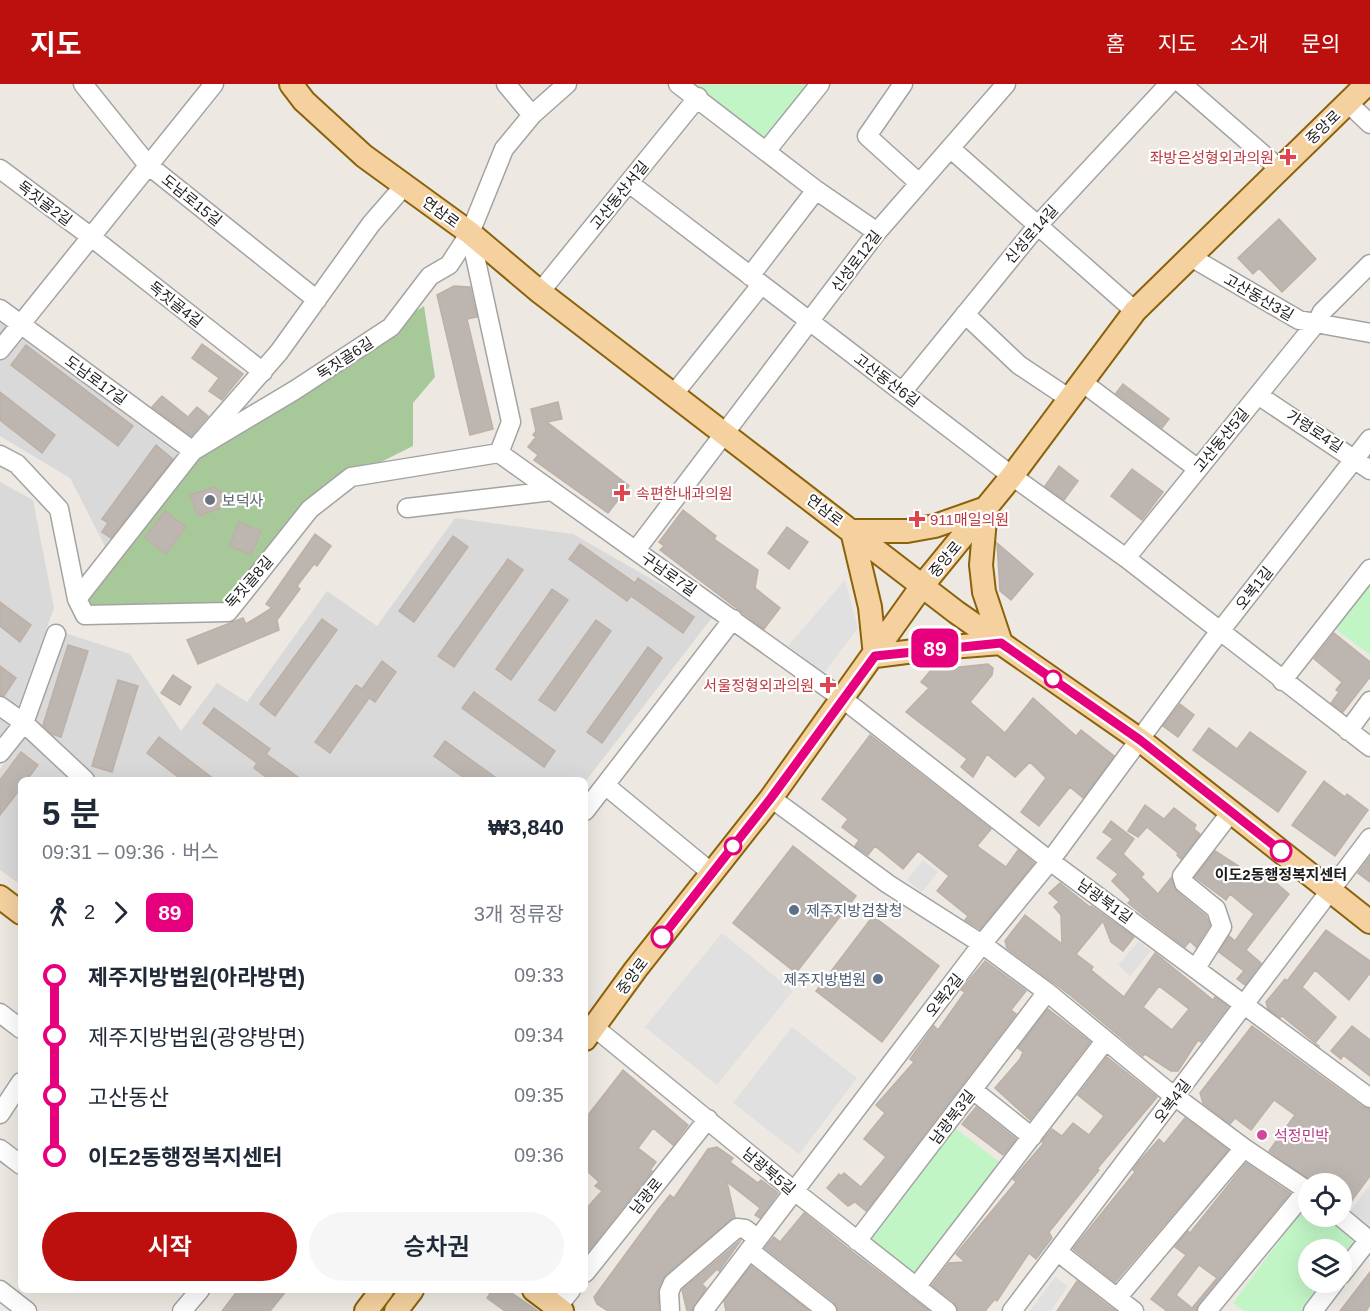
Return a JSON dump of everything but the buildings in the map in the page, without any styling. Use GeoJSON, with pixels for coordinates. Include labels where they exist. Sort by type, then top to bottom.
{"type":"FeatureCollection","features":[{"type":"Feature","properties":{"kind":"main road","name":"연삼로"},"geometry":{"type":"LineString","coordinates":[[291,84],[304,100],[364,156],[470,233],[540,292],[922,586],[1140,740],[1370,922]]}},
{"type":"Feature","properties":{"kind":"main road","name":"중앙로"},"geometry":{"type":"LineString","coordinates":[[589,1033],[636,969],[771,798],[875,656],[922,586],[1012,476],[1135,311],[1366,84]]}},
{"type":"Feature","properties":{"kind":"main road"},"geometry":{"type":"LineString","coordinates":[[986,508],[981,565],[984,592],[1001,643],[875,656],[868,598],[852,531],[908,531],[934,526],[986,508]]}},
{"type":"Feature","properties":{"kind":"main road"},"geometry":{"type":"LineString","coordinates":[[0,897],[18,911]]}},
{"type":"Feature","properties":{"kind":"main road"},"geometry":{"type":"LineString","coordinates":[[366,1311],[380,1293]]}},
{"type":"Feature","properties":{"kind":"main road"},"geometry":{"type":"LineString","coordinates":[[396,1311],[410,1293]]}},
{"type":"Feature","properties":{"kind":"main road"},"geometry":{"type":"LineString","coordinates":[[539,1293],[561,1305]]}},
{"type":"Feature","properties":{"kind":"street","name":"도남로15길"},"geometry":{"type":"LineString","coordinates":[[83,84],[148,165],[317,300]]}},
{"type":"Feature","properties":{"kind":"street"},"geometry":{"type":"LineString","coordinates":[[0,350],[214,84]]}},
{"type":"Feature","properties":{"kind":"street"},"geometry":{"type":"LineString","coordinates":[[506,84],[532,115]]}},
{"type":"Feature","properties":{"kind":"street","name":"독짓골6길"},"geometry":{"type":"LineString","coordinates":[[193,451],[295,390],[391,327],[430,276],[449,265],[470,233],[504,149],[532,115],[567,84]]}},
{"type":"Feature","properties":{"kind":"street"},"geometry":{"type":"LineString","coordinates":[[678,84],[768,150],[816,190],[877,232]]}},
{"type":"Feature","properties":{"kind":"street"},"geometry":{"type":"LineString","coordinates":[[768,150],[820,84]]}},
{"type":"Feature","properties":{"kind":"street"},"geometry":{"type":"LineString","coordinates":[[903,84],[867,136],[919,183]]}},
{"type":"Feature","properties":{"kind":"street","name":"신성로14길"},"geometry":{"type":"LineString","coordinates":[[902,392],[1038,225],[1169,84]]}},
{"type":"Feature","properties":{"kind":"street"},"geometry":{"type":"LineString","coordinates":[[1182,84],[1280,169]]}},
{"type":"Feature","properties":{"kind":"street","name":"신성로12길"},"geometry":{"type":"LineString","coordinates":[[724,434],[877,232],[950,148],[995,87]]}},
{"type":"Feature","properties":{"kind":"street","name":"고산동산서길"},"geometry":{"type":"LineString","coordinates":[[540,292],[698,97]]}},
{"type":"Feature","properties":{"kind":"street"},"geometry":{"type":"LineString","coordinates":[[1348,103],[1370,124]]}},
{"type":"Feature","properties":{"kind":"street"},"geometry":{"type":"LineString","coordinates":[[950,148],[1135,311]]}},
{"type":"Feature","properties":{"kind":"street","name":"독짓골2길"},"geometry":{"type":"LineString","coordinates":[[0,169],[90,236]]}},
{"type":"Feature","properties":{"kind":"street","name":"고산동산6길"},"geometry":{"type":"LineString","coordinates":[[629,183],[1012,476]]}},
{"type":"Feature","properties":{"kind":"street","name":"독짓골6길"},"geometry":{"type":"LineString","coordinates":[[77,599],[193,451],[263,372],[371,225],[404,186]]}},
{"type":"Feature","properties":{"kind":"street"},"geometry":{"type":"LineString","coordinates":[[673,395],[756,280],[816,190]]}},
{"type":"Feature","properties":{"kind":"street"},"geometry":{"type":"LineString","coordinates":[[470,233],[511,422],[499,453],[636,550]]}},
{"type":"Feature","properties":{"kind":"street","name":"독짓골4길"},"geometry":{"type":"LineString","coordinates":[[90,236],[263,372]]}},
{"type":"Feature","properties":{"kind":"street","name":"고산동산3길"},"geometry":{"type":"LineString","coordinates":[[1189,256],[1299,320],[1370,333]]}},
{"type":"Feature","properties":{"kind":"street","name":"고산동산5길"},"geometry":{"type":"LineString","coordinates":[[1126,558],[1317,322],[1322,312],[1370,264]]}},
{"type":"Feature","properties":{"kind":"street","name":"도남로17길"},"geometry":{"type":"LineString","coordinates":[[0,309],[193,451]]}},
{"type":"Feature","properties":{"kind":"street"},"geometry":{"type":"LineString","coordinates":[[965,314],[1018,365],[1076,390],[1198,469]]}},
{"type":"Feature","properties":{"kind":"street","name":"가령로4길"},"geometry":{"type":"LineString","coordinates":[[1258,395],[1356,458],[1370,470]]}},
{"type":"Feature","properties":{"kind":"street","name":"구남로7길"},"geometry":{"type":"LineString","coordinates":[[724,434],[636,550],[843,699]]}},
{"type":"Feature","properties":{"kind":"street","name":"오복1길"},"geometry":{"type":"LineString","coordinates":[[1140,740],[1219,633],[1370,439]]}},
{"type":"Feature","properties":{"kind":"street","name":"독짓골8길"},"geometry":{"type":"LineString","coordinates":[[77,599],[85,615],[228,612],[310,509],[351,477],[499,453]]}},
{"type":"Feature","properties":{"kind":"street"},"geometry":{"type":"LineString","coordinates":[[0,455],[17,464],[59,509],[77,599]]}},
{"type":"Feature","properties":{"kind":"street"},"geometry":{"type":"LineString","coordinates":[[1012,476],[1126,558],[1219,633],[1370,747]]}},
{"type":"Feature","properties":{"kind":"street"},"geometry":{"type":"LineString","coordinates":[[407,508],[552,491]]}},
{"type":"Feature","properties":{"kind":"street"},"geometry":{"type":"LineString","coordinates":[[1282,681],[1370,569]]}},
{"type":"Feature","properties":{"kind":"street"},"geometry":{"type":"LineString","coordinates":[[588,807],[733,620]]}},
{"type":"Feature","properties":{"kind":"street"},"geometry":{"type":"LineString","coordinates":[[0,753],[24,723],[56,634]]}},
{"type":"Feature","properties":{"kind":"street","name":"남광북1길"},"geometry":{"type":"LineString","coordinates":[[843,699],[1050,861],[1370,1098]]}},
{"type":"Feature","properties":{"kind":"street"},"geometry":{"type":"LineString","coordinates":[[1348,731],[1370,701]]}},
{"type":"Feature","properties":{"kind":"street"},"geometry":{"type":"LineString","coordinates":[[0,706],[24,723],[82,777]]}},
{"type":"Feature","properties":{"kind":"street","name":"오복2길"},"geometry":{"type":"LineString","coordinates":[[709,1309],[793,1190],[982,944],[1050,861],[1140,740]]}},
{"type":"Feature","properties":{"kind":"street"},"geometry":{"type":"LineString","coordinates":[[605,785],[713,874]]}},
{"type":"Feature","properties":{"kind":"street"},"geometry":{"type":"LineString","coordinates":[[771,798],[888,884],[982,944],[1047,992],[1175,1096],[1244,1148],[1298,1184]]}},
{"type":"Feature","properties":{"kind":"street"},"geometry":{"type":"LineString","coordinates":[[1196,968],[1222,927],[1216,909],[1184,883],[1182,876],[1231,812]]}},
{"type":"Feature","properties":{"kind":"street","name":"오복4길"},"geometry":{"type":"LineString","coordinates":[[1012,1311],[1246,1005],[1370,838]]}},
{"type":"Feature","properties":{"kind":"street","name":"남광북3길"},"geometry":{"type":"LineString","coordinates":[[857,1241],[1047,992]]}},
{"type":"Feature","properties":{"kind":"street"},"geometry":{"type":"LineString","coordinates":[[0,1013],[18,1027]]}},
{"type":"Feature","properties":{"kind":"street","name":"남광북5길"},"geometry":{"type":"LineString","coordinates":[[589,1033],[708,1119],[793,1190],[947,1311]]}},
{"type":"Feature","properties":{"kind":"street"},"geometry":{"type":"LineString","coordinates":[[916,1287],[1106,1041]]}},
{"type":"Feature","properties":{"kind":"street"},"geometry":{"type":"LineString","coordinates":[[0,1114],[18,1087]]}},
{"type":"Feature","properties":{"kind":"street"},"geometry":{"type":"LineString","coordinates":[[973,1090],[1032,1137]]}},
{"type":"Feature","properties":{"kind":"street","name":"남광로"},"geometry":{"type":"LineString","coordinates":[[588,1269],[708,1119]]}},
{"type":"Feature","properties":{"kind":"street"},"geometry":{"type":"LineString","coordinates":[[1117,1298],[1244,1148]]}},
{"type":"Feature","properties":{"kind":"street"},"geometry":{"type":"LineString","coordinates":[[0,1149],[18,1163]]}},
{"type":"Feature","properties":{"kind":"street"},"geometry":{"type":"LineString","coordinates":[[1207,1311],[1298,1201]]}},
{"type":"Feature","properties":{"kind":"street"},"geometry":{"type":"LineString","coordinates":[[1352,1225],[1370,1239],[1352,1261]]}},
{"type":"Feature","properties":{"kind":"street"},"geometry":{"type":"LineString","coordinates":[[670,1311],[669,1292],[673,1283],[737,1228],[745,1229],[753,1244],[827,1311]]}},
{"type":"Feature","properties":{"kind":"street"},"geometry":{"type":"LineString","coordinates":[[1058,1252],[1134,1311]]}},
{"type":"Feature","properties":{"kind":"street"},"geometry":{"type":"LineString","coordinates":[[0,1290],[27,1311]]}},
{"type":"Feature","properties":{"kind":"street"},"geometry":{"type":"LineString","coordinates":[[182,1311],[193,1293]]}},
{"type":"Feature","properties":{"kind":"street"},"geometry":{"type":"LineString","coordinates":[[1313,1311],[1327,1293]]}},
{"type":"Feature","properties":{"kind":"shaded area"},"geometry":{"type":"Polygon","coordinates":[[[0,320],[186,460],[110,556],[70,478],[0,436],[0,320]]]}},
{"type":"Feature","properties":{"kind":"shaded area"},"geometry":{"type":"Polygon","coordinates":[[[0,482],[33,500],[54,608],[12,724],[0,738],[0,482]]]}},
{"type":"Feature","properties":{"kind":"shaded area"},"geometry":{"type":"Polygon","coordinates":[[[455,518],[573,534],[714,615],[588,778],[18,777],[18,883],[0,870],[0,769],[28,731],[62,632],[130,654],[181,731],[217,683],[247,702],[327,591],[377,626],[455,518]]]}},
{"type":"Feature","properties":{"kind":"shaded area"},"geometry":{"type":"Polygon","coordinates":[[[845,580],[858,628],[823,674],[788,646],[845,580]]]}},
{"type":"Feature","properties":{"kind":"shaded area"},"geometry":{"type":"Polygon","coordinates":[[[923,860],[938,872],[922,892],[907,880],[923,860]]]}},
{"type":"Feature","properties":{"kind":"shaded area"},"geometry":{"type":"Polygon","coordinates":[[[722,933],[793,991],[717,1085],[645,1027],[722,933]]]}},
{"type":"Feature","properties":{"kind":"shaded area"},"geometry":{"type":"Polygon","coordinates":[[[1139,941],[1151,951],[1130,976],[1118,965],[1139,941]]]}},
{"type":"Feature","properties":{"kind":"shaded area"},"geometry":{"type":"Polygon","coordinates":[[[792,1027],[857,1078],[799,1154],[733,1103],[792,1027]]]}},
{"type":"Feature","properties":{"kind":"shaded area"},"geometry":{"type":"Polygon","coordinates":[[[1370,1185],[1370,1229],[1368,1232],[1352,1220],[1352,1209],[1370,1185]]]}},
{"type":"Feature","properties":{"kind":"shaded area"},"geometry":{"type":"Polygon","coordinates":[[[1055,1277],[1068,1286],[1051,1311],[1030,1311],[1055,1277]]]}},
{"type":"Feature","properties":{"kind":"green space"},"geometry":{"type":"Polygon","coordinates":[[[692,84],[811,84],[770,136],[759,137],[692,84]]]}},
{"type":"Feature","properties":{"kind":"green space"},"geometry":{"type":"Polygon","coordinates":[[[424,306],[435,377],[413,403],[413,446],[351,477],[228,612],[85,615],[77,599],[193,451],[424,306]]]}},
{"type":"Feature","properties":{"kind":"green space"},"geometry":{"type":"Polygon","coordinates":[[[1370,579],[1370,655],[1333,627],[1370,579]]]}},
{"type":"Feature","properties":{"kind":"green space"},"geometry":{"type":"Polygon","coordinates":[[[951,1125],[1001,1163],[914,1278],[864,1240],[951,1125]]]}},
{"type":"Feature","properties":{"kind":"green space"},"geometry":{"type":"Polygon","coordinates":[[[1298,1215],[1298,1227],[1343,1227],[1362,1241],[1352,1254],[1352,1239],[1298,1239],[1298,1293],[1322,1293],[1309,1311],[1244,1311],[1233,1303],[1298,1215]]]}},
{"type":"Feature","properties":{"kind":"bus line","name":"89"},"geometry":{"type":"LineString","coordinates":[[662,937],[771,798],[875,656],[1001,643],[1140,740],[1281,851]]}},
{"type":"Feature","properties":{"kind":"place","name":"좌방은성형외과의원"},"geometry":{"type":"Point","coordinates":[1288,157]}},
{"type":"Feature","properties":{"kind":"place","name":"속편한내과의원"},"geometry":{"type":"Point","coordinates":[622,493]}},
{"type":"Feature","properties":{"kind":"place","name":"보덕사"},"geometry":{"type":"Point","coordinates":[210,500]}},
{"type":"Feature","properties":{"kind":"place","name":"911매일의원"},"geometry":{"type":"Point","coordinates":[917,519]}},
{"type":"Feature","properties":{"kind":"place","name":"서울정형외과의원"},"geometry":{"type":"Point","coordinates":[828,685]}},
{"type":"Feature","properties":{"kind":"place","name":"이도2동행정복지센터"},"geometry":{"type":"Point","coordinates":[1281,851]}},
{"type":"Feature","properties":{"kind":"place","name":"제주지방검찰청"},"geometry":{"type":"Point","coordinates":[794,910]}},
{"type":"Feature","properties":{"kind":"place","name":"제주지방법원"},"geometry":{"type":"Point","coordinates":[878,979]}},
{"type":"Feature","properties":{"kind":"place","name":"석정민박"},"geometry":{"type":"Point","coordinates":[1262,1135]}}]}
